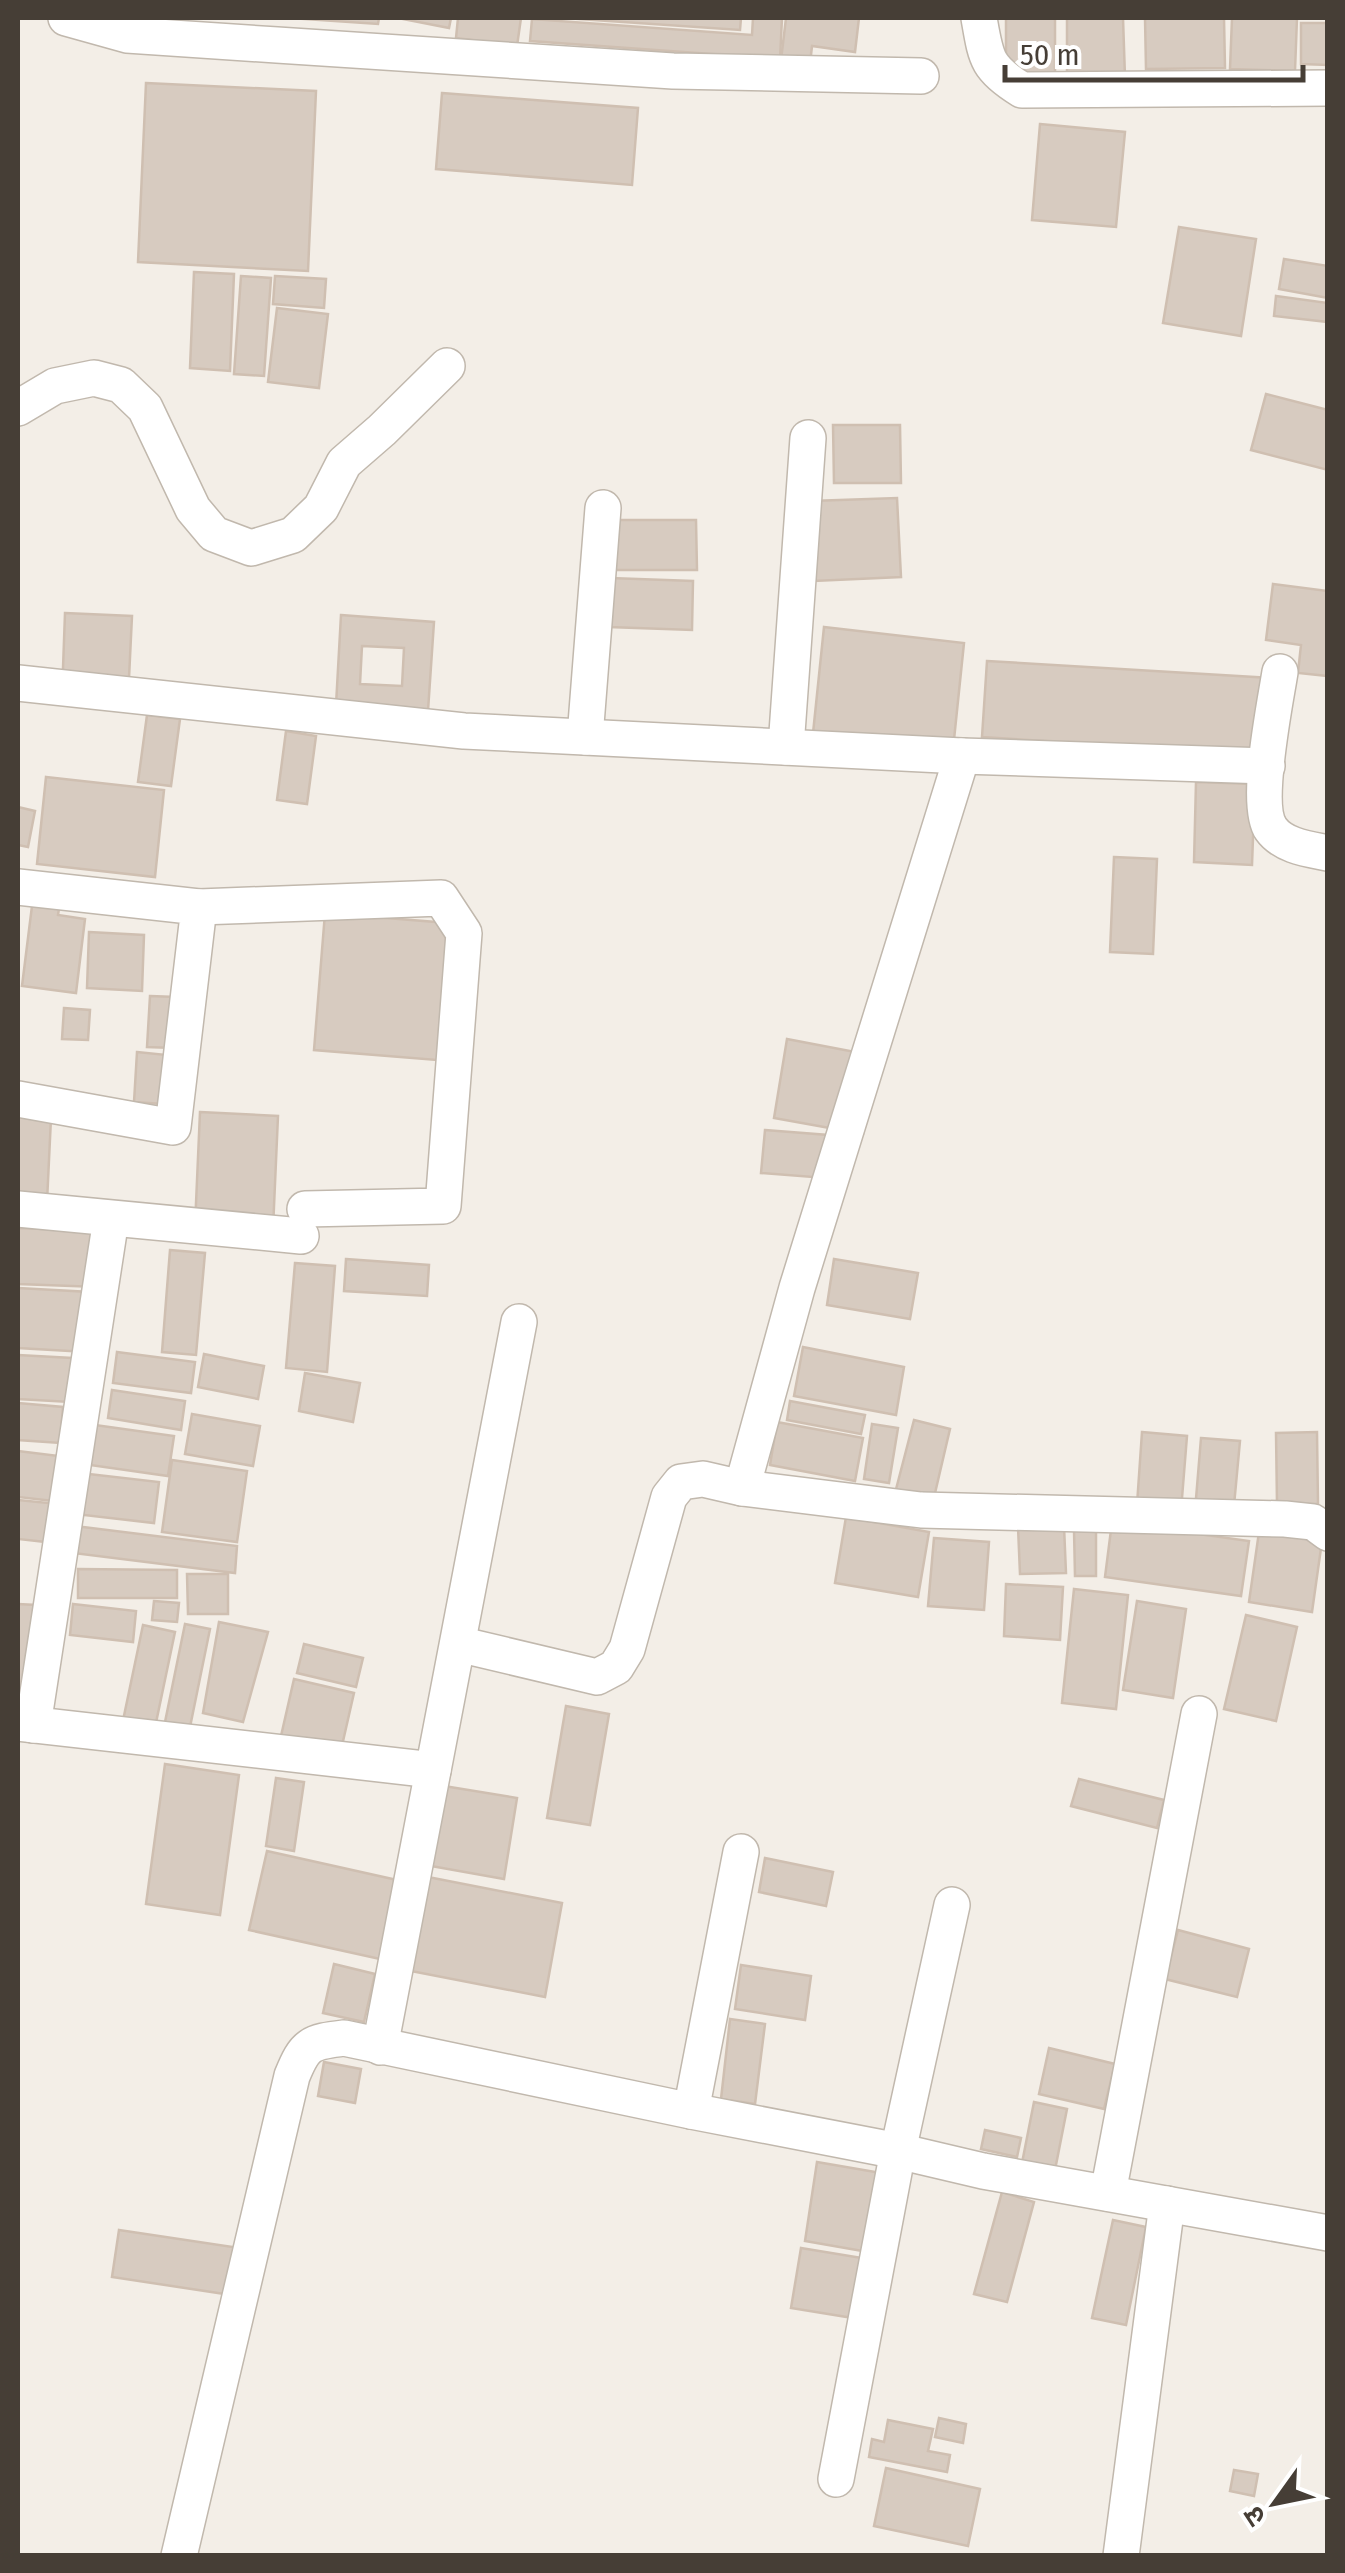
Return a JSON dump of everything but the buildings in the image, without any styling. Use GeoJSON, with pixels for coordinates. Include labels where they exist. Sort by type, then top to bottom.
{"type":"FeatureCollection","features":[{"type":"Feature","properties":{"kind":"street"},"geometry":{"type":"LineString","coordinates":[[66,18],[127,34],[206,29],[378,34],[673,71],[921,76]]}},
{"type":"Feature","properties":{"kind":"street"},"geometry":{"type":"LineString","coordinates":[[979,18],[986,57],[1001,77],[1022,90],[1328,88]]}},
{"type":"Feature","properties":{"kind":"street"},"geometry":{"type":"LineString","coordinates":[[18,408],[55,386],[94,378],[121,384],[145,408],[193,508],[214,534],[251,548],[293,535],[321,508],[344,463],[447,366]]}},
{"type":"Feature","properties":{"kind":"street"},"geometry":{"type":"LineString","coordinates":[[786,747],[808,438]]}},
{"type":"Feature","properties":{"kind":"street"},"geometry":{"type":"LineString","coordinates":[[585,737],[602,508]]}},
{"type":"Feature","properties":{"kind":"street"},"geometry":{"type":"LineString","coordinates":[[1280,672],[1263,808],[1271,829],[1294,846],[1328,852]]}},
{"type":"Feature","properties":{"kind":"street"},"geometry":{"type":"LineString","coordinates":[[18,683],[464,731],[962,756],[1266,766]]}},
{"type":"Feature","properties":{"kind":"street"},"geometry":{"type":"LineString","coordinates":[[742,1488],[797,1288],[962,756]]}},
{"type":"Feature","properties":{"kind":"street"},"geometry":{"type":"LineString","coordinates":[[18,887],[199,907],[441,898],[464,934],[443,1206],[303,1222],[111,1219],[18,1209]]}},
{"type":"Feature","properties":{"kind":"street"},"geometry":{"type":"LineString","coordinates":[[18,1099],[173,1127],[199,907]]}},
{"type":"Feature","properties":{"kind":"street"},"geometry":{"type":"LineString","coordinates":[[111,1219],[25,1724],[434,1770]]}},
{"type":"Feature","properties":{"kind":"street"},"geometry":{"type":"LineString","coordinates":[[380,2046],[519,1322]]}},
{"type":"Feature","properties":{"kind":"street"},"geometry":{"type":"LineString","coordinates":[[458,1644],[597,1677],[616,1666],[626,1648],[669,1497],[681,1482],[703,1479],[742,1488],[922,1510],[1285,1519],[1313,1522],[1328,1533]]}},
{"type":"Feature","properties":{"kind":"street"},"geometry":{"type":"LineString","coordinates":[[1108,2193],[1198,1714]]}},
{"type":"Feature","properties":{"kind":"street"},"geometry":{"type":"LineString","coordinates":[[690,2111],[742,1852]]}},
{"type":"Feature","properties":{"kind":"street"},"geometry":{"type":"LineString","coordinates":[[836,2479],[898,2150],[952,1906]]}},
{"type":"Feature","properties":{"kind":"street"},"geometry":{"type":"LineString","coordinates":[[179,2556],[292,2076],[301,2052],[319,2041],[344,2038],[898,2150],[983,2171],[1328,2233]]}},
{"type":"Feature","properties":{"kind":"street"},"geometry":{"type":"LineString","coordinates":[[1122,2556],[1166,2204]]}}]}
